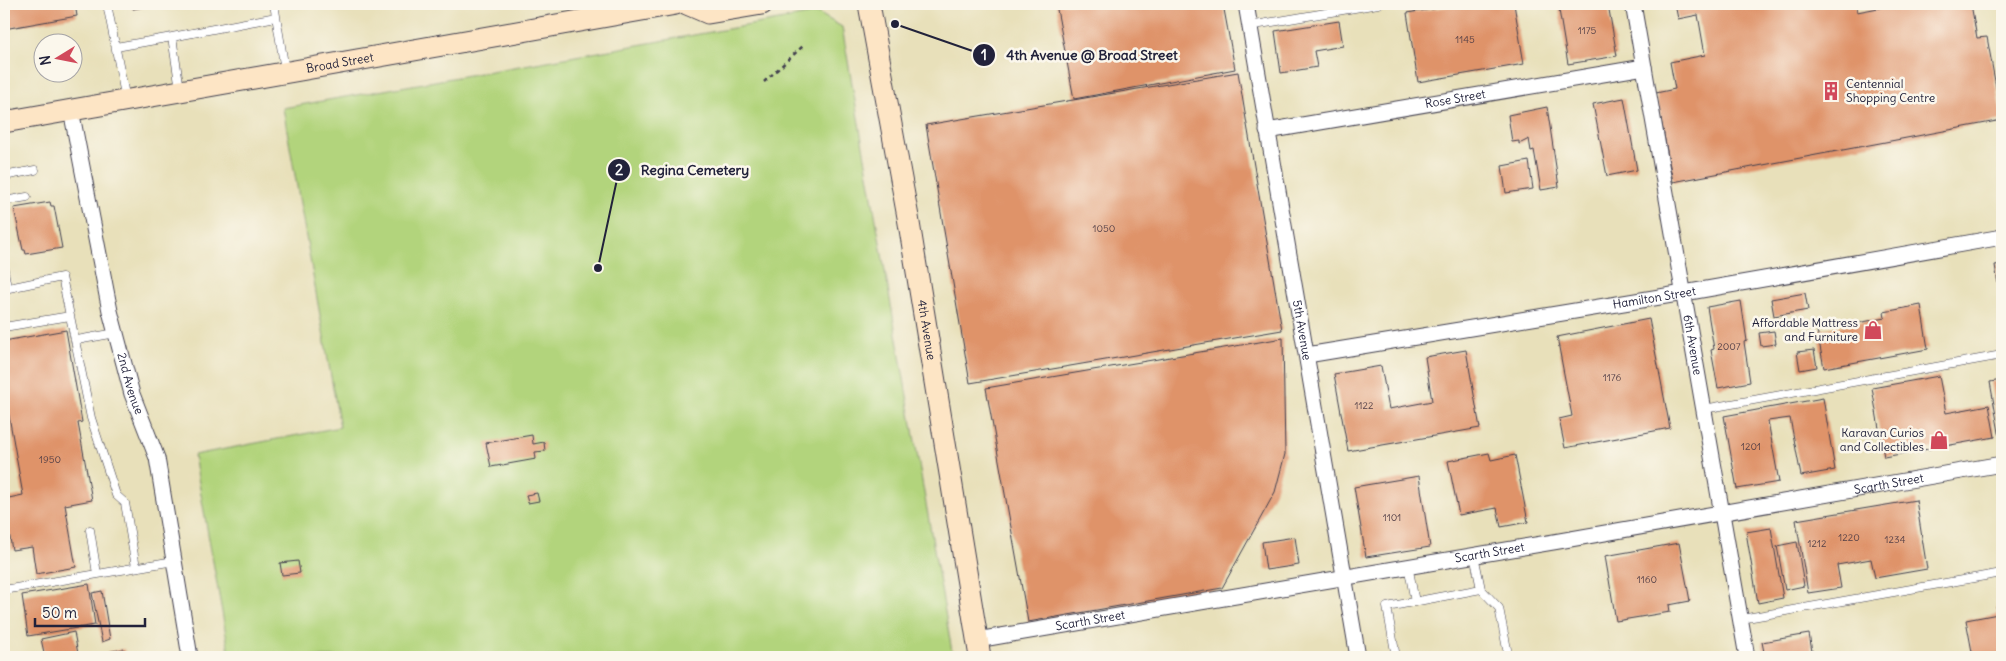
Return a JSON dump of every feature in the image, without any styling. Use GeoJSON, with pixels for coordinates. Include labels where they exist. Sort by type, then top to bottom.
{"type":"FeatureCollection","features":[{"type":"Feature","properties":{"kind":"main road","name":"Broad Street"},"geometry":{"type":"LineString","coordinates":[[4,122],[676,4]]}},
{"type":"Feature","properties":{"kind":"main road"},"geometry":{"type":"LineString","coordinates":[[687,4],[708,13],[762,4]]}},
{"type":"Feature","properties":{"kind":"main road","name":"4th Avenue"},"geometry":{"type":"LineString","coordinates":[[869,4],[908,217],[978,649]]}},
{"type":"Feature","properties":{"kind":"street","name":"5th Avenue"},"geometry":{"type":"LineString","coordinates":[[1246,4],[1358,657]]}},
{"type":"Feature","properties":{"kind":"street","name":"6th Avenue"},"geometry":{"type":"LineString","coordinates":[[1633,4],[1747,657]]}},
{"type":"Feature","properties":{"kind":"street","name":"Rose Street"},"geometry":{"type":"LineString","coordinates":[[1267,131],[1644,67]]}},
{"type":"Feature","properties":{"kind":"street","name":"2nd Avenue"},"geometry":{"type":"LineString","coordinates":[[71,110],[110,311],[132,394],[156,458],[190,657]]}},
{"type":"Feature","properties":{"kind":"street","name":"Hamilton Street"},"geometry":{"type":"LineString","coordinates":[[1307,355],[1684,293],[2002,237]]}},
{"type":"Feature","properties":{"kind":"street","name":"Scarth Street"},"geometry":{"type":"LineString","coordinates":[[978,649],[1344,576],[1722,514],[2002,464]]}},
{"type":"Feature","properties":{"kind":"lane"},"geometry":{"type":"LineString","coordinates":[[108,4],[126,100]]}},
{"type":"Feature","properties":{"kind":"lane"},"geometry":{"type":"LineString","coordinates":[[274,4],[286,72]]}},
{"type":"Feature","properties":{"kind":"lane"},"geometry":{"type":"LineString","coordinates":[[1249,26],[1378,4]]}},
{"type":"Feature","properties":{"kind":"lane"},"geometry":{"type":"LineString","coordinates":[[116,47],[276,17]]}},
{"type":"Feature","properties":{"kind":"lane"},"geometry":{"type":"LineString","coordinates":[[172,37],[181,91]]}},
{"type":"Feature","properties":{"kind":"lane"},"geometry":{"type":"LineString","coordinates":[[4,176],[35,170]]}},
{"type":"Feature","properties":{"kind":"lane"},"geometry":{"type":"LineString","coordinates":[[4,201],[27,197]]}},
{"type":"Feature","properties":{"kind":"lane"},"geometry":{"type":"LineString","coordinates":[[4,270],[5,288],[62,277],[91,418],[116,495],[125,502],[136,567]]}},
{"type":"Feature","properties":{"kind":"lane"},"geometry":{"type":"LineString","coordinates":[[4,327],[70,316]]}},
{"type":"Feature","properties":{"kind":"lane"},"geometry":{"type":"LineString","coordinates":[[76,340],[116,333]]}},
{"type":"Feature","properties":{"kind":"lane"},"geometry":{"type":"LineString","coordinates":[[1704,409],[2002,355]]}},
{"type":"Feature","properties":{"kind":"lane"},"geometry":{"type":"LineString","coordinates":[[90,530],[98,574]]}},
{"type":"Feature","properties":{"kind":"lane"},"geometry":{"type":"LineString","coordinates":[[1474,555],[1481,589],[1499,608],[1507,649]]}},
{"type":"Feature","properties":{"kind":"lane"},"geometry":{"type":"LineString","coordinates":[[4,589],[174,561]]}},
{"type":"Feature","properties":{"kind":"lane"},"geometry":{"type":"LineString","coordinates":[[1408,565],[1415,602]]}},
{"type":"Feature","properties":{"kind":"lane"},"geometry":{"type":"LineString","coordinates":[[1741,619],[2002,573]]}},
{"type":"Feature","properties":{"kind":"lane"},"geometry":{"type":"LineString","coordinates":[[1396,657],[1387,607],[1481,589]]}},
{"type":"Feature","properties":{"kind":"path"},"geometry":{"type":"LineString","coordinates":[[764,82],[803,46]]}},
{"type":"Feature","properties":{"kind":"green space"},"geometry":{"type":"Polygon","coordinates":[[[818,13],[842,27],[953,657],[230,657],[194,455],[340,427],[283,108],[818,13]]]}},
{"type":"Feature","properties":{"kind":"building"},"geometry":{"type":"Polygon","coordinates":[[[4,4],[75,4],[77,16],[4,29],[4,4]]]}},
{"type":"Feature","properties":{"kind":"building"},"geometry":{"type":"Polygon","coordinates":[[[132,4],[155,4],[155,5],[133,9],[132,4]]]}},
{"type":"Feature","properties":{"kind":"building"},"geometry":{"type":"Polygon","coordinates":[[[1056,4],[1223,4],[1235,69],[1074,99],[1056,4]]]}},
{"type":"Feature","properties":{"kind":"building"},"geometry":{"type":"Polygon","coordinates":[[[1465,4],[1514,4],[1524,64],[1418,82],[1407,13],[1465,4]]]}},
{"type":"Feature","properties":{"kind":"building"},"geometry":{"type":"Polygon","coordinates":[[[1558,4],[1608,4],[1617,56],[1568,64],[1558,4]]]}},
{"type":"Feature","properties":{"kind":"building","name":"Centennial Shopping Centre"},"geometry":{"type":"Polygon","coordinates":[[[1675,4],[1856,4],[1857,12],[1900,4],[1971,4],[1977,38],[1987,37],[2002,120],[1673,182],[1656,93],[1675,89],[1670,62],[1705,55],[1698,15],[1678,19],[1675,4]]]}},
{"type":"Feature","properties":{"kind":"building"},"geometry":{"type":"Polygon","coordinates":[[[1339,21],[1343,46],[1314,51],[1317,67],[1281,73],[1275,31],[1339,21]]]}},
{"type":"Feature","properties":{"kind":"building"},"geometry":{"type":"Polygon","coordinates":[[[1238,72],[1282,330],[970,383],[926,125],[1238,72]]]}},
{"type":"Feature","properties":{"kind":"building"},"geometry":{"type":"Polygon","coordinates":[[[1624,98],[1637,170],[1607,176],[1593,104],[1624,98]]]}},
{"type":"Feature","properties":{"kind":"building"},"geometry":{"type":"Polygon","coordinates":[[[1547,107],[1559,187],[1541,190],[1534,150],[1531,151],[1529,139],[1519,144],[1519,141],[1512,142],[1508,115],[1547,107]]]}},
{"type":"Feature","properties":{"kind":"building"},"geometry":{"type":"Polygon","coordinates":[[[1529,161],[1533,189],[1506,193],[1502,166],[1529,161]]]}},
{"type":"Feature","properties":{"kind":"building"},"geometry":{"type":"Polygon","coordinates":[[[50,202],[51,206],[54,206],[62,248],[26,254],[25,250],[23,250],[14,208],[50,202]]]}},
{"type":"Feature","properties":{"kind":"building"},"geometry":{"type":"Polygon","coordinates":[[[2002,264],[2002,283],[1998,284],[1995,265],[2002,264]]]}},
{"type":"Feature","properties":{"kind":"building"},"geometry":{"type":"Polygon","coordinates":[[[1805,293],[1808,310],[1774,316],[1771,299],[1805,293]]]}},
{"type":"Feature","properties":{"kind":"building"},"geometry":{"type":"Polygon","coordinates":[[[1741,301],[1747,341],[1744,342],[1750,382],[1718,388],[1711,350],[1714,349],[1707,307],[1741,301]]]}},
{"type":"Feature","properties":{"kind":"building"},"geometry":{"type":"Polygon","coordinates":[[[1921,305],[1928,349],[1824,368],[1817,330],[1885,318],[1884,312],[1921,305]]]}},
{"type":"Feature","properties":{"kind":"building"},"geometry":{"type":"Polygon","coordinates":[[[1649,319],[1670,428],[1565,448],[1559,419],[1572,416],[1557,337],[1649,319]]]}},
{"type":"Feature","properties":{"kind":"building"},"geometry":{"type":"Polygon","coordinates":[[[66,330],[82,422],[78,423],[92,500],[65,505],[76,567],[36,574],[32,547],[12,550],[4,502],[4,499],[23,495],[4,388],[4,341],[66,330]]]}},
{"type":"Feature","properties":{"kind":"building"},"geometry":{"type":"Polygon","coordinates":[[[1774,331],[1776,344],[1761,346],[1759,333],[1774,331]]]}},
{"type":"Feature","properties":{"kind":"building"},"geometry":{"type":"Polygon","coordinates":[[[1283,338],[1285,454],[1275,492],[1222,588],[1028,622],[986,388],[1283,338]]]}},
{"type":"Feature","properties":{"kind":"building"},"geometry":{"type":"Polygon","coordinates":[[[1466,350],[1480,428],[1348,451],[1334,374],[1381,366],[1389,409],[1432,401],[1425,357],[1466,350]]]}},
{"type":"Feature","properties":{"kind":"building"},"geometry":{"type":"Polygon","coordinates":[[[1814,350],[1817,367],[1800,370],[1797,352],[1814,350]]]}},
{"type":"Feature","properties":{"kind":"building"},"geometry":{"type":"Polygon","coordinates":[[[1939,376],[1946,413],[1989,405],[1995,437],[1884,457],[1872,388],[1939,376]]]}},
{"type":"Feature","properties":{"kind":"building"},"geometry":{"type":"Polygon","coordinates":[[[2002,380],[2002,437],[2000,438],[1990,382],[2002,380]]]}},
{"type":"Feature","properties":{"kind":"building"},"geometry":{"type":"Polygon","coordinates":[[[1823,398],[1835,470],[1801,476],[1790,418],[1768,421],[1779,482],[1737,489],[1724,416],[1823,398]]]}},
{"type":"Feature","properties":{"kind":"building"},"geometry":{"type":"Polygon","coordinates":[[[532,435],[533,444],[544,442],[545,451],[535,452],[536,459],[491,467],[486,443],[532,435]]]}},
{"type":"Feature","properties":{"kind":"building"},"geometry":{"type":"Polygon","coordinates":[[[1489,453],[1491,460],[1515,455],[1528,522],[1501,527],[1497,508],[1459,515],[1448,461],[1489,453]]]}},
{"type":"Feature","properties":{"kind":"building"},"geometry":{"type":"Polygon","coordinates":[[[1419,476],[1430,547],[1366,557],[1354,487],[1419,476]]]}},
{"type":"Feature","properties":{"kind":"building"},"geometry":{"type":"Polygon","coordinates":[[[537,493],[539,501],[528,503],[526,495],[537,493]]]}},
{"type":"Feature","properties":{"kind":"building"},"geometry":{"type":"Polygon","coordinates":[[[1916,500],[1927,569],[1875,578],[1871,559],[1837,565],[1841,588],[1808,593],[1796,520],[1916,500]]]}},
{"type":"Feature","properties":{"kind":"building"},"geometry":{"type":"Polygon","coordinates":[[[1771,528],[1783,598],[1758,603],[1746,532],[1771,528]]]}},
{"type":"Feature","properties":{"kind":"building"},"geometry":{"type":"Polygon","coordinates":[[[1295,537],[1299,565],[1266,570],[1262,542],[1295,537]]]}},
{"type":"Feature","properties":{"kind":"building"},"geometry":{"type":"Polygon","coordinates":[[[1797,542],[1804,586],[1785,590],[1777,546],[1797,542]]]}},
{"type":"Feature","properties":{"kind":"building"},"geometry":{"type":"Polygon","coordinates":[[[1679,543],[1690,601],[1669,605],[1670,612],[1616,621],[1605,556],[1679,543]]]}},
{"type":"Feature","properties":{"kind":"building"},"geometry":{"type":"Polygon","coordinates":[[[298,561],[300,573],[282,575],[280,563],[298,561]]]}},
{"type":"Feature","properties":{"kind":"building"},"geometry":{"type":"Polygon","coordinates":[[[89,584],[95,625],[28,636],[22,595],[89,584]]]}},
{"type":"Feature","properties":{"kind":"building"},"geometry":{"type":"Polygon","coordinates":[[[102,591],[110,639],[102,642],[92,593],[102,591]]]}},
{"type":"Feature","properties":{"kind":"building"},"geometry":{"type":"Polygon","coordinates":[[[2002,605],[2002,657],[1973,657],[1966,620],[1998,614],[1996,606],[2002,605]]]}},
{"type":"Feature","properties":{"kind":"building"},"geometry":{"type":"Polygon","coordinates":[[[74,632],[78,654],[45,657],[41,639],[74,632]]]}},
{"type":"Feature","properties":{"kind":"building"},"geometry":{"type":"Polygon","coordinates":[[[1809,634],[1813,657],[1765,657],[1762,642],[1809,634]]]}},
{"type":"Feature","properties":{"kind":"building"},"geometry":{"type":"Polygon","coordinates":[[[124,649],[125,657],[107,657],[107,652],[124,649]]]}},
{"type":"Feature","properties":{"kind":"place","name":"4th Avenue @ Broad Street"},"geometry":{"type":"Point","coordinates":[895,24]}},
{"type":"Feature","properties":{"kind":"place","name":"Centennial Shopping Centre"},"geometry":{"type":"Point","coordinates":[1831,91]}},
{"type":"Feature","properties":{"kind":"place","name":"Regina Cemetery"},"geometry":{"type":"Point","coordinates":[598,268]}},
{"type":"Feature","properties":{"kind":"place","name":"Affordable Mattress and Furniture"},"geometry":{"type":"Point","coordinates":[1873,330]}},
{"type":"Feature","properties":{"kind":"place","name":"Karavan Curios and Collectibles"},"geometry":{"type":"Point","coordinates":[1939,440]}}]}
